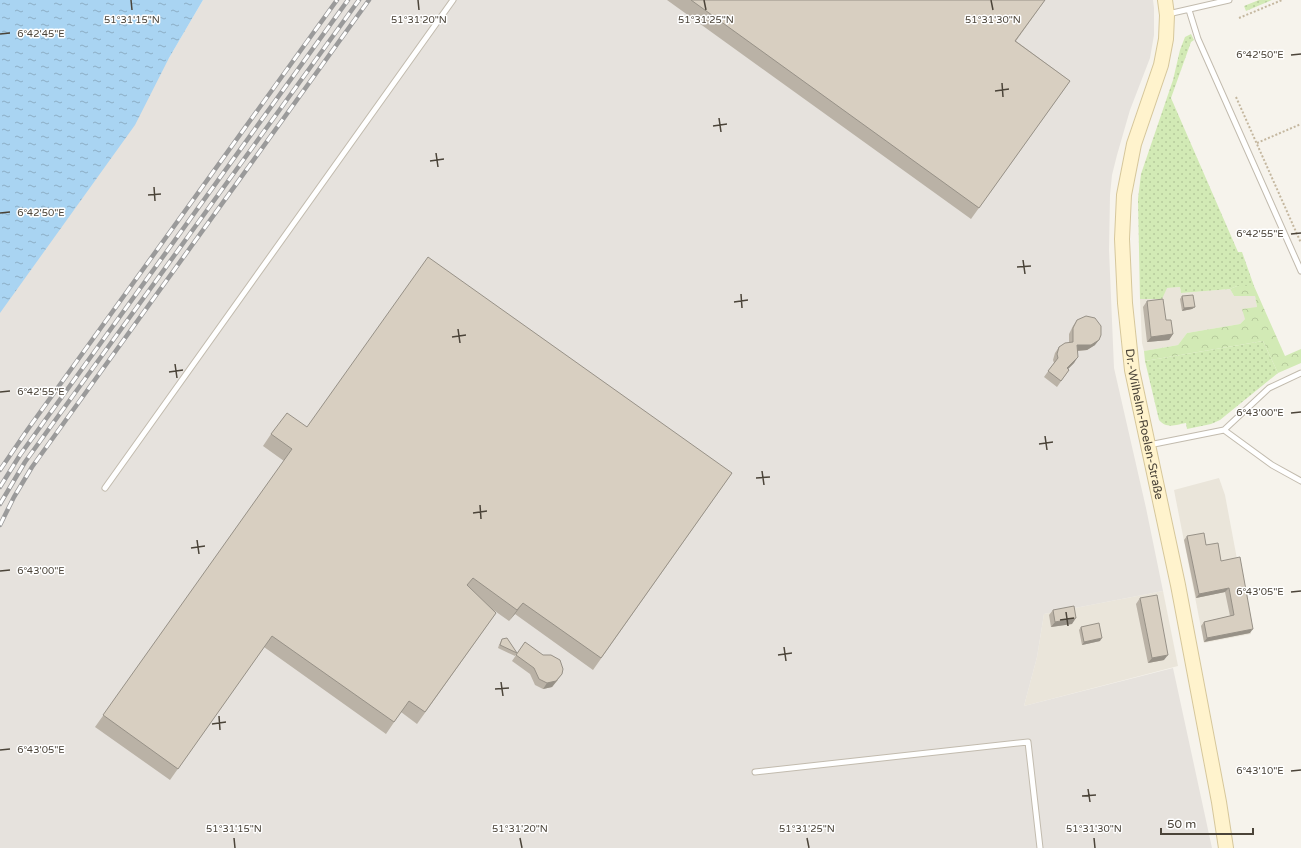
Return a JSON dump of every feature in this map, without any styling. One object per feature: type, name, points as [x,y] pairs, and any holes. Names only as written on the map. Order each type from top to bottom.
[{"type":"main road","name":"Dr.-Wilhelm-Roelen-Straße","points":[[1165,0],[1167,15],[1166,39],[1161,64],[1134,144],[1124,203],[1122,239],[1125,303],[1132,370],[1179,592],[1219,802],[1226,848]]},
{"type":"lane","points":[[104,488],[453,0]]},
{"type":"lane","points":[[1167,15],[1229,0]]},
{"type":"lane","points":[[1189,10],[1198,39],[1301,271]]},
{"type":"lane","points":[[1148,445],[1224,430],[1269,388],[1301,373]]},
{"type":"lane","points":[[1224,430],[1272,465],[1301,481]]},
{"type":"lane","points":[[755,772],[1028,742],[1040,848]]},
{"type":"path","points":[[1239,18],[1282,0]]},
{"type":"path","points":[[1236,97],[1301,243]]},
{"type":"path","points":[[1257,143],[1301,124]]},
{"type":"shaded area","points":[[203,0],[1153,0],[1154,35],[1150,58],[1130,110],[1112,175],[1109,250],[1114,368],[1146,508],[1163,591],[1044,614],[1037,657],[1024,706],[1173,668],[1212,848],[0,848],[0,311],[169,58]]},
{"type":"shaded area","points":[[1180,287],[1181,293],[1230,289],[1234,296],[1255,296],[1257,307],[1240,324],[1187,333],[1178,345],[1144,351],[1142,343],[1140,299],[1162,298],[1166,288]]},
{"type":"shaded area","points":[[1219,478],[1225,495],[1251,634],[1204,643],[1174,490]]},
{"type":"shaded area","points":[[1163,591],[1178,666],[1024,706],[1037,657],[1044,614]]},
{"type":"green space","points":[[1259,0],[1272,0],[1246,11],[1244,6]]},
{"type":"green space","points":[[1191,34],[1194,40],[1191,42],[1171,98],[1238,252],[1242,252],[1254,286],[1237,286],[1230,289],[1181,293],[1180,287],[1167,288],[1162,299],[1140,299],[1138,199],[1141,174],[1173,80],[1180,50],[1185,37]]},
{"type":"green space","points":[[1237,286],[1254,286],[1285,356],[1301,349],[1301,363],[1278,373],[1263,341],[1145,361],[1144,351],[1178,345],[1187,333],[1240,324],[1245,319],[1242,309],[1257,307],[1255,296],[1234,296],[1230,289]]},
{"type":"green space","points":[[1263,341],[1278,373],[1220,420],[1211,424],[1187,429],[1186,423],[1165,425],[1159,420],[1145,361]]},
{"type":"water","points":[[0,0],[203,0],[169,58],[135,125],[0,313]]},
{"type":"building","points":[[691,0],[1045,0],[1015,41],[1070,81],[979,208]]},
{"type":"building","points":[[428,257],[732,473],[601,658],[523,603],[517,610],[473,578],[467,585],[496,613],[425,712],[409,701],[394,722],[272,636],[178,769],[103,715],[292,449],[271,434],[287,413],[307,427]]},
{"type":"building","points":[[1193,295],[1195,307],[1184,308],[1182,296]]},
{"type":"building","points":[[1163,299],[1166,320],[1171,320],[1173,334],[1151,337],[1147,301]]},
{"type":"building","points":[[1086,316],[1095,318],[1101,326],[1101,335],[1099,340],[1091,345],[1077,345],[1078,357],[1067,368],[1069,370],[1061,381],[1048,371],[1058,358],[1057,354],[1059,347],[1065,343],[1073,342],[1073,328],[1077,320]]},
{"type":"building","points":[[1204,533],[1206,545],[1218,543],[1221,561],[1240,557],[1253,629],[1207,638],[1204,622],[1234,615],[1229,588],[1199,594],[1187,536]]},
{"type":"building","points":[[1157,595],[1168,655],[1152,658],[1140,598]]},
{"type":"building","points":[[1074,606],[1076,618],[1055,622],[1053,610]]},
{"type":"building","points":[[1099,623],[1102,638],[1084,642],[1081,627]]},
{"type":"building","points":[[507,638],[517,653],[500,645],[502,639]]},
{"type":"building","points":[[525,642],[543,655],[551,655],[560,660],[563,669],[562,674],[556,681],[547,683],[539,679],[534,668],[516,655]]},
{"type":"railway","points":[[0,470],[337,0]]},
{"type":"railway","points":[[0,487],[20,455],[348,0]]},
{"type":"railway","points":[[0,504],[25,462],[359,0]]},
{"type":"railway","points":[[0,525],[14,497],[32,467],[369,0]]}]
